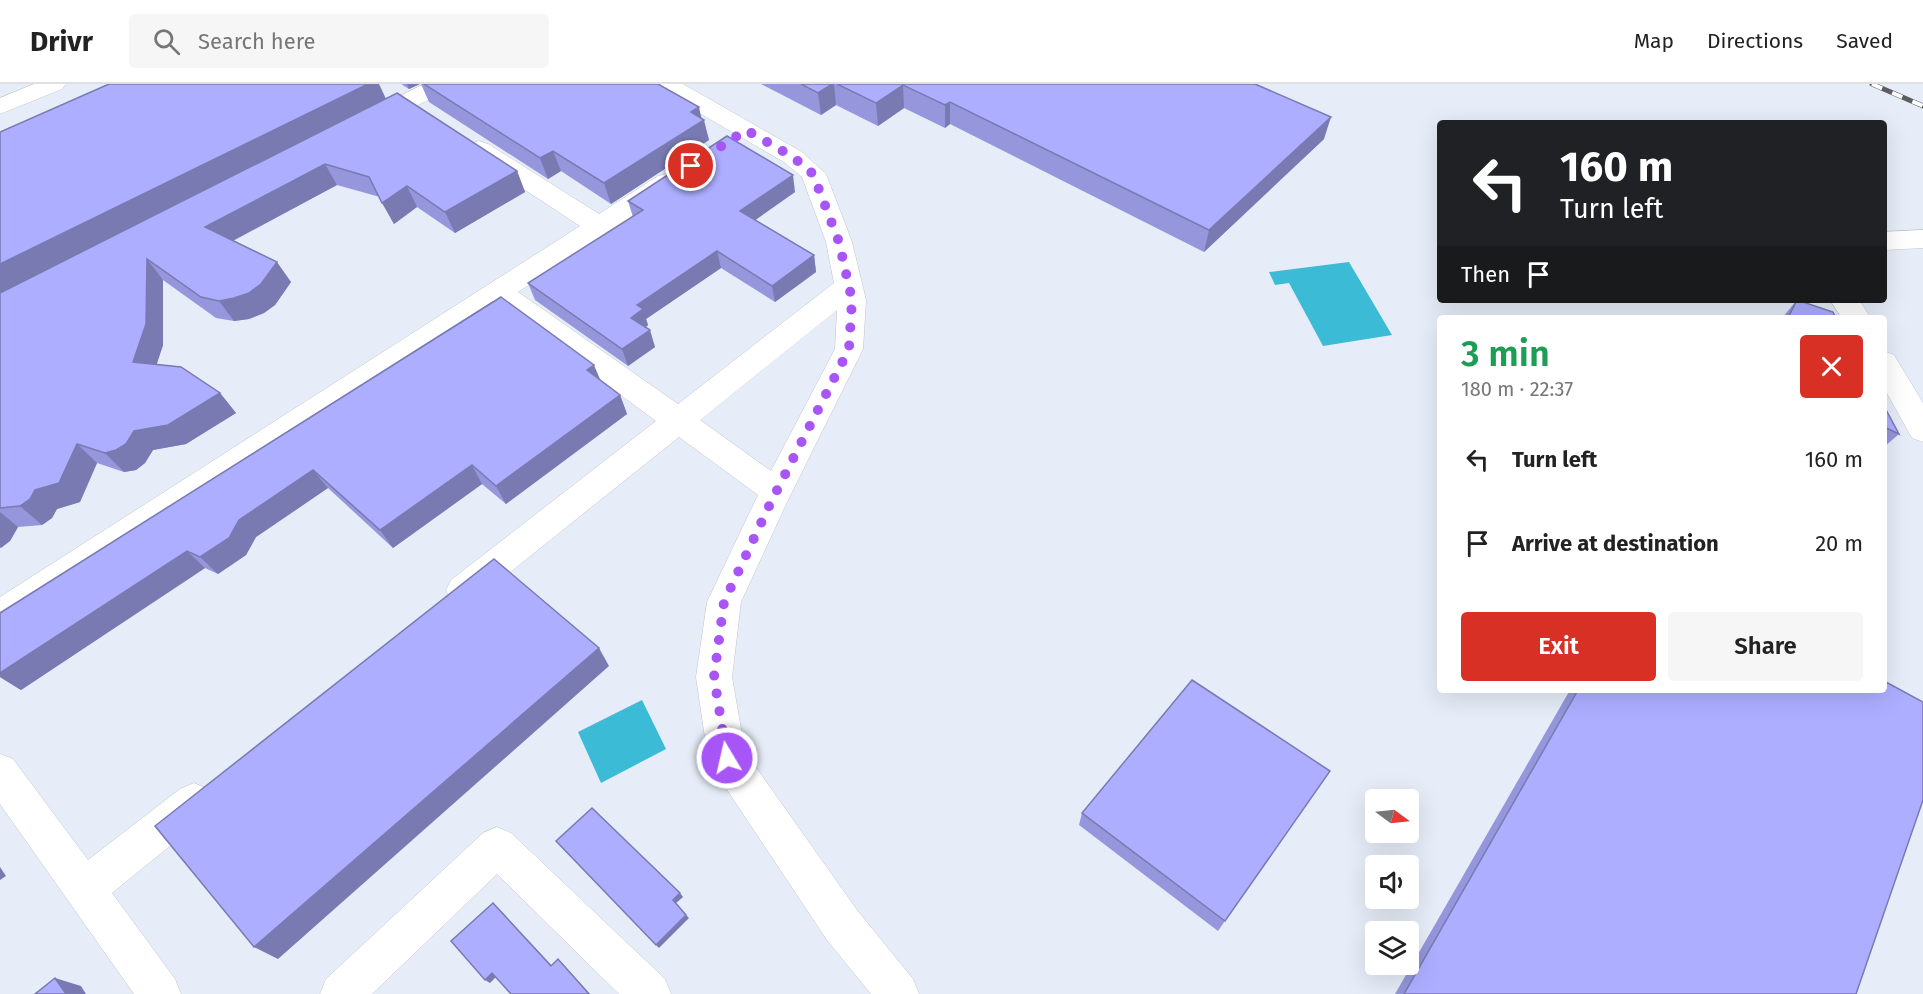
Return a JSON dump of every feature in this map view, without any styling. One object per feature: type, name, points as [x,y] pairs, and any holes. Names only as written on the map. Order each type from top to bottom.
[{"type":"lane","points":[[0,107],[54,84]]},
{"type":"lane","points":[[381,84],[416,109]]},
{"type":"lane","points":[[352,130],[416,109],[442,84]]},
{"type":"lane","points":[[666,84],[793,157],[813,174],[839,242],[852,300],[849,349],[776,491],[724,602],[714,677],[727,758],[842,925],[898,994]]},
{"type":"lane","points":[[717,149],[746,130]]},
{"type":"lane","points":[[464,139],[599,226]]},
{"type":"lane","points":[[0,615],[687,168]]},
{"type":"lane","points":[[1887,241],[1923,238]]},
{"type":"lane","points":[[442,606],[849,286]]},
{"type":"lane","points":[[498,291],[776,491]]},
{"type":"lane","points":[[1887,367],[1923,430]]},
{"type":"lane","points":[[0,772],[160,994]]},
{"type":"lane","points":[[84,889],[216,785]]},
{"type":"lane","points":[[341,994],[497,847],[650,994]]},
{"type":"shaded area","points":[[0,84],[1923,84],[1923,994],[0,994]]},
{"type":"water","points":[[1349,262],[1392,335],[1323,346],[1289,283],[1275,285],[1269,272]]},
{"type":"water","points":[[642,700],[666,749],[601,783],[578,732]]},
{"type":"building","points":[[109,84],[368,84],[0,264],[0,132]]},
{"type":"building","points":[[424,84],[658,84],[699,107],[691,112],[704,120],[604,183],[553,151],[540,158]]},
{"type":"building","points":[[801,84],[832,84],[818,93]]},
{"type":"building","points":[[837,84],[1255,84],[1331,117],[1209,230],[950,102],[945,105],[903,85],[876,103]]},
{"type":"building","points":[[397,93],[517,171],[445,212],[407,186],[382,203],[369,177],[325,164],[205,227],[277,262],[261,284],[249,293],[234,298],[219,301],[201,297],[147,259],[146,324],[133,362],[181,367],[220,393],[168,425],[134,431],[126,444],[116,450],[105,453],[77,444],[59,483],[35,490],[30,499],[20,506],[0,508],[0,293]]},
{"type":"building","points":[[727,136],[793,175],[740,211],[814,255],[772,286],[717,251],[637,305],[643,309],[631,318],[650,330],[622,349],[528,283],[643,210],[628,201]]},
{"type":"building","points":[[501,297],[594,365],[587,370],[620,395],[496,486],[472,465],[380,530],[313,470],[239,520],[229,538],[200,557],[187,551],[0,673],[0,613]]},
{"type":"building","points":[[1796,303],[1806,303],[1833,312],[1834,315],[1790,315]]},
{"type":"building","points":[[1887,412],[1899,434],[1887,428]]},
{"type":"building","points":[[494,559],[599,648],[254,947],[155,826]]},
{"type":"building","points":[[1192,680],[1330,771],[1225,921],[1082,813]]},
{"type":"building","points":[[1887,683],[1923,702],[1923,800],[1856,994],[1404,994],[1415,975],[1419,975],[1419,968],[1576,693],[1887,693]]},
{"type":"building","points":[[592,808],[680,893],[673,900],[686,915],[656,945],[556,841]]},
{"type":"building","points":[[493,903],[551,966],[558,959],[589,994],[511,994],[492,973],[485,980],[451,941]]},
{"type":"building","points":[[55,978],[66,994],[35,994]]},
{"type":"railway","points":[[1872,84],[1923,106]]},
{"type":"route","points":[[691,166],[746,130],[793,157],[813,174],[839,242],[852,300],[849,349],[771,502],[724,602],[714,677],[727,758]]}]
